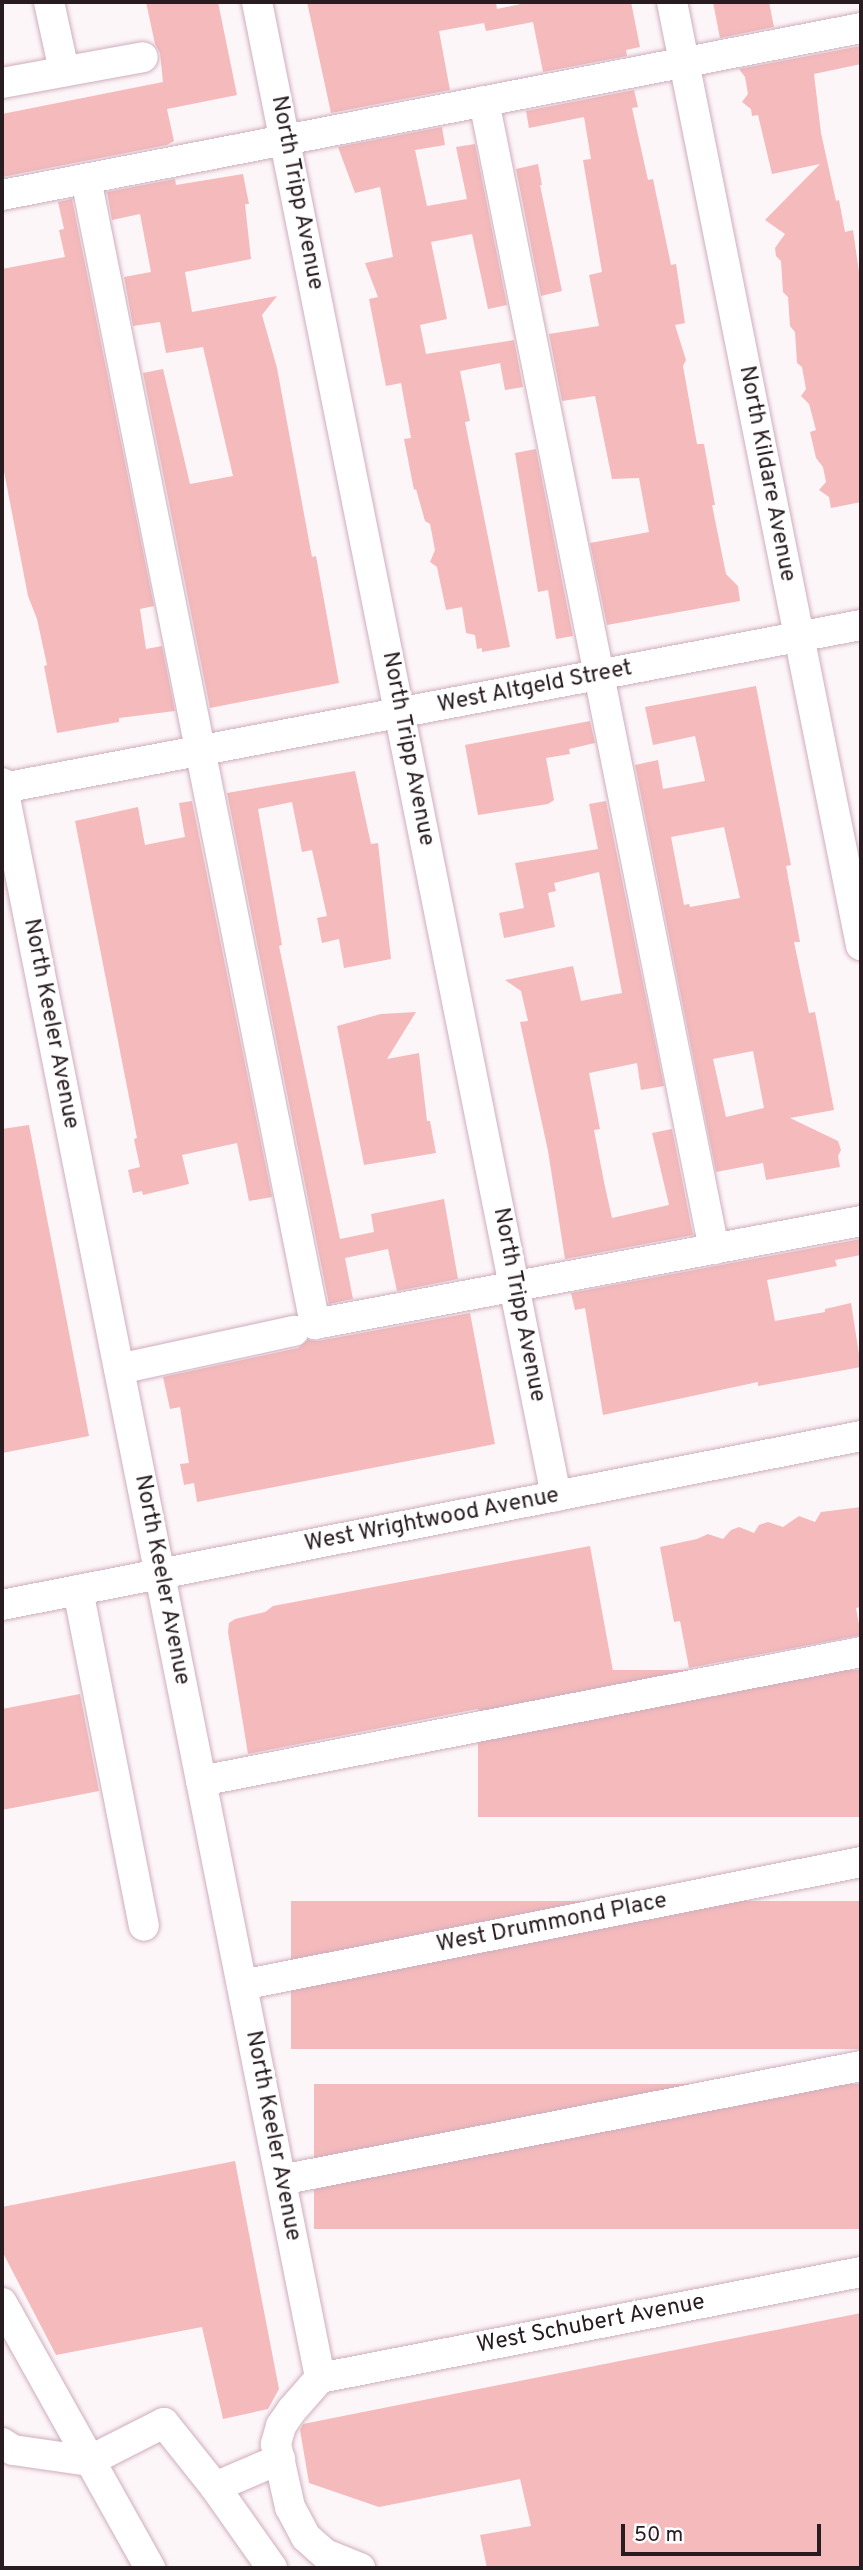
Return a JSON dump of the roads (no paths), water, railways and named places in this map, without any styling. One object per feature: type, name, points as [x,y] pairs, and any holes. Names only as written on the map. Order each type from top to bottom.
[{"type":"street","points":[[49,2],[64,71]]},
{"type":"street","name":"North Tripp Avenue","points":[[257,2],[556,1496]]},
{"type":"street","name":"North Kildare Avenue","points":[[672,2],[861,945]]},
{"type":"street","points":[[2,195],[861,28]]},
{"type":"street","points":[[2,83],[143,57]]},
{"type":"street","points":[[484,102],[714,1249]]},
{"type":"street","points":[[86,179],[315,1324],[861,1221]]},
{"type":"street","name":"West Altgeld Street","points":[[2,785],[400,714],[861,625]]},
{"type":"street","name":"North Keeler Avenue","points":[[2,785],[320,2378]]},
{"type":"street","points":[[119,1369],[294,1331]]},
{"type":"street","name":"West Wrightwood Avenue","points":[[2,1605],[861,1436]]},
{"type":"street","points":[[78,1590],[144,1926]]},
{"type":"street","points":[[201,1781],[861,1652]]},
{"type":"street","name":"West Drummond Place","points":[[242,1985],[861,1862]]},
{"type":"street","points":[[281,2180],[861,2066]]},
{"type":"street","name":"West Schubert Avenue","points":[[320,2378],[861,2272]]},
{"type":"street","points":[[2,2303],[150,2568]]},
{"type":"street","points":[[320,2378],[281,2426],[276,2444],[290,2507],[306,2538],[325,2554],[360,2568]]},
{"type":"street","points":[[2,2443],[13,2450],[89,2461],[164,2423],[215,2487],[272,2568]]},
{"type":"street","points":[[215,2487],[280,2459]]}]
